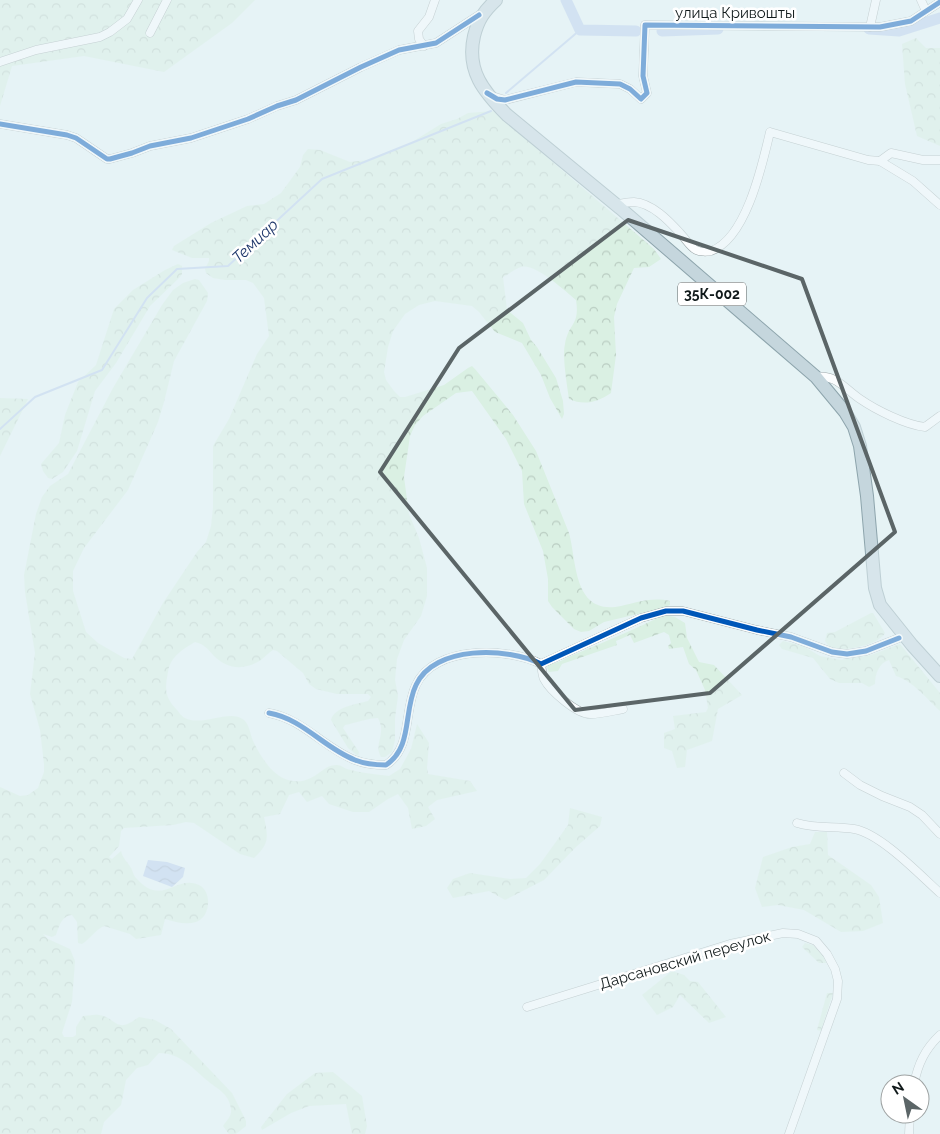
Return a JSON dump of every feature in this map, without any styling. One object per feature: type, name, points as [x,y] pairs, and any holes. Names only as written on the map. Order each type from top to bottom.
[{"type":"highway","points":[[494,0],[479,16],[470,40],[470,66],[476,83],[507,115],[613,206]]},
{"type":"highway","points":[[487,95],[473,65],[472,46],[478,20],[494,0]]},
{"type":"highway","name":"35К-002","points":[[613,206],[814,379],[845,412],[854,427],[860,446],[867,496],[874,588],[880,604],[887,614],[912,646],[940,676]]},
{"type":"highway","points":[[814,379],[843,415],[857,443],[863,520],[871,589],[876,607],[901,640],[940,684]]},
{"type":"street","points":[[0,62],[36,50],[100,37],[127,19],[138,0]]},
{"type":"street","points":[[150,33],[167,0]]},
{"type":"street","points":[[424,46],[419,39],[418,31],[429,17],[435,0]]},
{"type":"street","points":[[870,26],[876,0]]},
{"type":"street","points":[[921,0],[926,11]]},
{"type":"street","name":"улица Кривошты","points":[[487,95],[505,100],[576,82],[610,82],[630,89],[642,99],[647,93],[643,76],[645,25],[880,27],[911,21],[940,2]]},
{"type":"street","points":[[0,124],[67,135],[76,138],[107,159],[113,158],[150,146],[191,138],[248,119],[296,100],[399,50],[436,43],[479,16]]},
{"type":"street","points":[[613,206],[635,202],[648,206],[672,223],[696,250],[707,252],[717,249],[726,242],[737,228],[746,211],[770,132],[868,160],[880,161],[913,181],[940,205]]},
{"type":"street","points":[[880,161],[890,153],[923,160],[940,160]]},
{"type":"street","points":[[814,379],[823,376],[832,378],[872,406],[917,426],[925,427],[940,416]]},
{"type":"street","points":[[541,664],[641,618],[666,612],[683,611],[791,637],[832,652],[846,654],[866,651],[901,640]]},
{"type":"street","points":[[269,714],[282,716],[298,724],[355,761],[386,766],[394,760],[401,750],[406,731],[410,698],[417,683],[430,669],[446,660],[467,654],[490,651],[532,659],[541,664]]},
{"type":"street","points":[[541,664],[543,678],[549,687],[572,707],[581,712],[589,715],[623,709]]},
{"type":"street","points":[[844,773],[860,785],[910,807],[922,815],[940,834]]},
{"type":"street","points":[[796,823],[827,828],[854,829],[868,833],[887,846],[940,893]]},
{"type":"street","name":"Дарсановский переулок","points":[[527,1007],[730,944],[783,933],[798,934],[816,941],[828,954],[835,969],[838,981],[837,999],[789,1134]]},
{"type":"street","points":[[917,1074],[922,1057],[930,1044],[940,1035]]},
{"type":"highlighted area","points":[[628,220],[802,279],[895,532],[710,693],[575,710],[380,472],[459,348]]},
{"type":"green space","points":[[0,0],[255,0],[232,23],[164,72],[84,56],[12,66],[0,106]]},
{"type":"green space","points":[[916,38],[926,48],[940,48],[940,146],[917,136],[905,84],[902,44]]},
{"type":"green space","points":[[493,111],[654,249],[661,259],[649,267],[634,268],[617,304],[614,317],[616,355],[611,393],[601,399],[585,403],[569,399],[564,349],[577,315],[576,300],[542,273],[527,267],[521,267],[503,277],[507,310],[523,323],[531,340],[556,378],[563,401],[564,414],[562,419],[550,398],[541,375],[522,343],[495,332],[472,306],[435,301],[419,305],[405,314],[393,331],[388,347],[384,372],[386,380],[400,397],[405,397],[444,385],[472,366],[513,415],[536,451],[569,533],[576,571],[586,595],[594,603],[605,607],[657,600],[670,601],[670,605],[604,622],[589,631],[581,632],[574,629],[548,601],[548,579],[543,551],[524,504],[522,471],[506,439],[472,391],[456,393],[423,416],[415,425],[410,436],[404,477],[409,514],[419,538],[427,568],[427,596],[421,616],[404,640],[397,659],[395,680],[398,696],[395,740],[392,752],[385,757],[381,757],[378,747],[381,729],[378,718],[345,725],[343,728],[359,752],[358,756],[348,748],[331,720],[341,709],[368,701],[371,697],[368,694],[337,694],[316,689],[309,684],[303,673],[277,651],[273,650],[255,664],[236,667],[224,664],[203,645],[195,642],[171,662],[166,692],[170,701],[185,718],[200,720],[232,716],[244,720],[267,764],[276,774],[288,780],[297,781],[311,778],[326,768],[337,765],[357,772],[389,776],[400,769],[411,749],[417,724],[429,743],[428,774],[470,781],[477,791],[437,800],[428,807],[435,819],[426,826],[412,829],[408,808],[398,794],[369,812],[353,812],[329,804],[322,796],[307,802],[299,792],[289,795],[280,814],[264,817],[266,830],[265,844],[254,858],[240,854],[194,823],[186,822],[173,825],[124,828],[121,831],[119,846],[109,857],[112,859],[121,851],[135,877],[145,886],[154,890],[169,889],[183,883],[199,885],[203,888],[208,899],[207,910],[201,920],[192,923],[180,923],[165,919],[161,935],[136,939],[130,934],[104,926],[82,944],[78,943],[77,922],[72,915],[65,917],[59,925],[56,935],[52,937],[43,934],[48,939],[70,949],[75,961],[72,1002],[62,1033],[64,1037],[76,1035],[76,1027],[83,1016],[99,1015],[121,1025],[125,1025],[139,1017],[155,1020],[171,1029],[232,1093],[246,1121],[246,1126],[236,1134],[229,1134],[223,1126],[231,1114],[230,1104],[226,1096],[180,1059],[159,1053],[148,1065],[137,1068],[126,1080],[121,1105],[104,1122],[101,1134],[0,1134],[0,787],[20,796],[28,795],[38,788],[44,772],[40,730],[30,694],[35,653],[24,575],[36,514],[42,497],[50,486],[68,474],[113,388],[162,305],[173,290],[183,283],[195,279],[199,280],[208,293],[207,301],[174,361],[158,422],[128,490],[84,548],[73,571],[73,591],[86,632],[98,643],[124,658],[132,659],[163,603],[197,552],[206,542],[211,526],[213,508],[213,446],[229,419],[257,354],[269,336],[264,298],[253,283],[246,280],[213,278],[206,273],[205,269],[209,258],[192,258],[172,250],[174,246],[211,223],[247,206],[264,204],[281,193],[300,167],[303,155],[308,149],[320,150],[350,162],[367,160],[404,147],[441,124],[468,113]]},
{"type":"green space","points":[[178,264],[182,266],[182,274],[150,306],[116,363],[95,391],[77,451],[63,472],[52,479],[48,478],[41,464],[59,443],[65,415],[78,382],[96,365],[114,309],[133,290]]},
{"type":"green space","points":[[0,398],[28,399],[0,456]]},
{"type":"green space","points":[[873,613],[885,633],[876,641],[862,646],[839,649],[831,647],[825,641],[827,633],[835,632]]},
{"type":"green space","points":[[664,615],[675,617],[685,623],[687,638],[699,662],[714,665],[742,695],[718,709],[712,741],[687,750],[685,767],[677,768],[672,751],[664,748],[664,733],[675,729],[673,716],[706,712],[708,708],[705,690],[696,670],[689,664],[683,647],[669,649],[668,646],[671,643],[669,635],[664,632],[634,643],[630,635],[616,641],[617,645],[562,664],[558,671],[549,672],[547,667],[549,664],[560,661]]},
{"type":"green space","points":[[783,641],[803,646],[820,656],[841,660],[871,655],[900,644],[940,693],[940,711],[914,686],[896,676],[889,660],[880,666],[875,684],[869,687],[862,683],[839,683],[830,679],[813,658],[782,649],[779,645]]},
{"type":"green space","points":[[570,808],[602,817],[600,826],[576,847],[544,880],[505,900],[489,891],[453,898],[447,888],[453,879],[470,873],[510,879],[526,878],[540,864],[568,825]]},
{"type":"green space","points":[[815,832],[827,832],[828,855],[871,885],[879,897],[883,923],[863,931],[841,932],[804,910],[778,905],[762,907],[755,888],[763,857],[792,847],[810,844]]},
{"type":"green space","points":[[805,943],[813,945],[825,957],[826,963],[819,963],[802,947]]},
{"type":"green space","points":[[672,971],[684,975],[690,981],[698,982],[726,1017],[709,1023],[680,995],[673,1007],[657,1015],[642,995]]},
{"type":"green space","points":[[827,993],[833,993],[821,1031],[817,1030]]},
{"type":"green space","points":[[333,1072],[362,1096],[367,1126],[365,1134],[352,1134],[346,1104],[309,1106],[291,1113],[262,1130],[261,1127],[287,1094],[315,1073]]},
{"type":"water","points":[[148,860],[167,862],[185,868],[183,877],[172,887],[143,876]]},
{"type":"waterway","points":[[566,0],[580,30],[636,31]]},
{"type":"waterway","points":[[869,29],[899,31],[940,18]]},
{"type":"waterway","points":[[662,31],[718,29]]},
{"type":"waterway","name":"Темиар","points":[[506,93],[580,30]]},
{"type":"waterway","name":"Темиар","points":[[0,429],[35,397],[102,370],[147,298],[177,269],[228,266],[322,179],[491,111]]},
{"type":"cycle path","points":[[487,93],[497,99],[505,100],[576,82],[620,84],[630,89],[641,99],[647,93],[643,76],[645,25],[880,27],[911,21],[940,2]]},
{"type":"cycle path","points":[[0,124],[67,135],[76,138],[107,159],[110,159],[150,146],[191,138],[248,119],[296,100],[399,50],[436,43],[479,15]]},
{"type":"cycle path","points":[[269,713],[281,716],[303,727],[344,755],[355,760],[386,765],[395,758],[404,739],[412,695],[416,685],[425,672],[438,662],[455,656],[473,653],[510,654],[541,664],[641,618],[666,611],[683,611],[791,637],[832,652],[847,654],[866,651],[899,638]]}]
